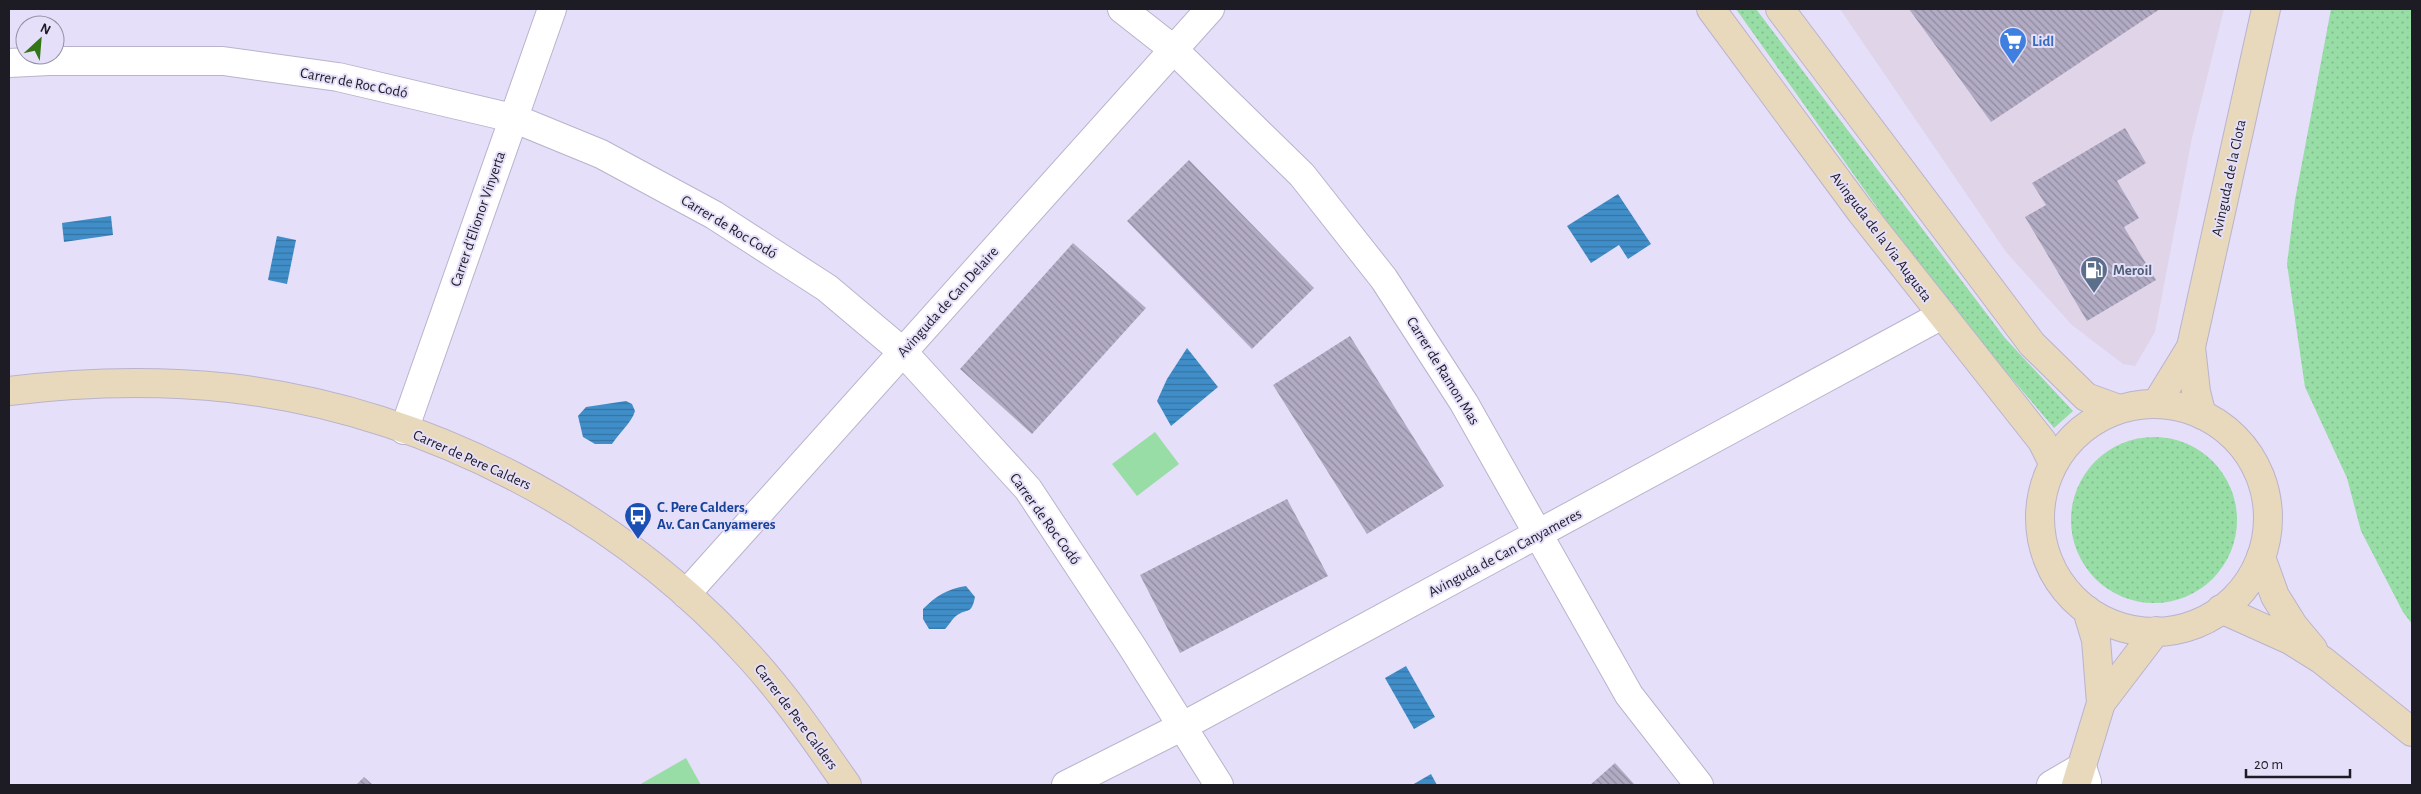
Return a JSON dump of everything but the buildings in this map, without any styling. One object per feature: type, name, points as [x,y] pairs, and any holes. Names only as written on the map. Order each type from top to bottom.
[{"type":"street","name":"Carrer d'Elionor Vinyerta","points":[[404,430],[552,9]]},
{"type":"street","name":"Carrer de Ramon Mas","points":[[1122,9],[1173,49],[1302,175],[1384,279],[1464,403],[1540,534],[1629,695],[1699,785]]},
{"type":"street","name":"Avinguda de Can Delaire","points":[[686,594],[1210,9]]},
{"type":"street","name":"Avinguda de la Via Augusta","points":[[1711,9],[1861,212],[2042,441],[2053,463]]},
{"type":"street","points":[[1780,9],[2032,344],[2086,397],[2119,409]]},
{"type":"street","name":"Avinguda de la Clota","points":[[2202,415],[2196,392],[2191,347],[2266,9]]},
{"type":"street","name":"Carrer de Roc Codó","points":[[9,63],[50,61],[223,61],[338,77],[513,118],[601,154],[714,215],[827,288],[903,352],[1028,489],[1183,726],[1219,785]]},
{"type":"street","name":"Avinguda de Can Canyameres","points":[[1066,785],[1183,726],[1942,316]]},
{"type":"street","name":"Avinguda de la Clota","points":[[2156,404],[2191,347]]},
{"type":"street","name":"Carrer de Pere Calders","points":[[9,391],[68,385],[131,383],[230,388],[288,397],[348,412],[404,430],[506,472],[564,504],[610,534],[686,594],[748,655],[784,696],[847,785]]},
{"type":"street","points":[[2156,404],[2180,407],[2202,415],[2222,426],[2238,441],[2257,469],[2265,491],[2268,513],[2266,536],[2261,557],[2249,581],[2222,609],[2186,627],[2156,631],[2125,628],[2087,610],[2061,583],[2044,549],[2040,524],[2044,486],[2053,463],[2080,430],[2099,418],[2119,409],[2156,404]]},
{"type":"street","points":[[2261,557],[2274,596],[2293,625],[2322,660]]},
{"type":"street","points":[[2222,609],[2290,640],[2322,660],[2412,732]]},
{"type":"street","points":[[2051,785],[2082,779],[2102,703],[2096,640],[2087,610]]},
{"type":"street","points":[[2102,703],[2156,631]]},
{"type":"shaded area","points":[[1840,9],[2224,9],[2192,138],[2155,332],[2135,366],[2123,364],[2072,325],[2006,252]]},
{"type":"green space","points":[[1736,9],[1756,9],[2005,338],[2073,411],[2054,428],[1977,338],[1913,258]]},
{"type":"green space","points":[[2331,9],[2412,9],[2412,624],[2403,612],[2361,531],[2347,478],[2305,387],[2287,264],[2295,200]]},
{"type":"green space","points":[[1155,432],[1179,464],[1137,496],[1112,464]]},
{"type":"green space","points":[[2162,437],[2178,440],[2193,446],[2207,455],[2219,467],[2228,481],[2234,496],[2237,520],[2236,536],[2228,559],[2219,573],[2207,585],[2193,594],[2178,600],[2146,603],[2130,600],[2115,594],[2101,585],[2089,573],[2080,559],[2074,544],[2071,512],[2074,496],[2080,481],[2089,467],[2101,455],[2115,446],[2130,440]]},
{"type":"green space","points":[[686,758],[701,785],[639,785]]},
{"type":"water","points":[[1618,194],[1651,244],[1628,259],[1619,245],[1591,263],[1567,226]]},
{"type":"water","points":[[111,216],[113,235],[64,242],[62,223]]},
{"type":"water","points":[[277,236],[296,240],[287,284],[268,280]]},
{"type":"water","points":[[1187,348],[1218,387],[1171,426],[1157,401],[1167,379]]},
{"type":"water","points":[[626,401],[632,404],[635,411],[612,444],[595,444],[583,437],[578,416],[586,407]]},
{"type":"water","points":[[966,586],[975,597],[972,607],[956,616],[945,629],[929,629],[923,619],[923,609],[942,594]]},
{"type":"water","points":[[1406,666],[1435,717],[1414,729],[1385,678]]},
{"type":"water","points":[[1431,774],[1437,785],[1412,785]]},
{"type":"place","name":"Lidl","points":[[2013,65]]},
{"type":"place","name":"Meroil","points":[[2094,294]]},
{"type":"place","name":"C. Pere Calders, Av. Can Canyameres","points":[[638,540]]}]
